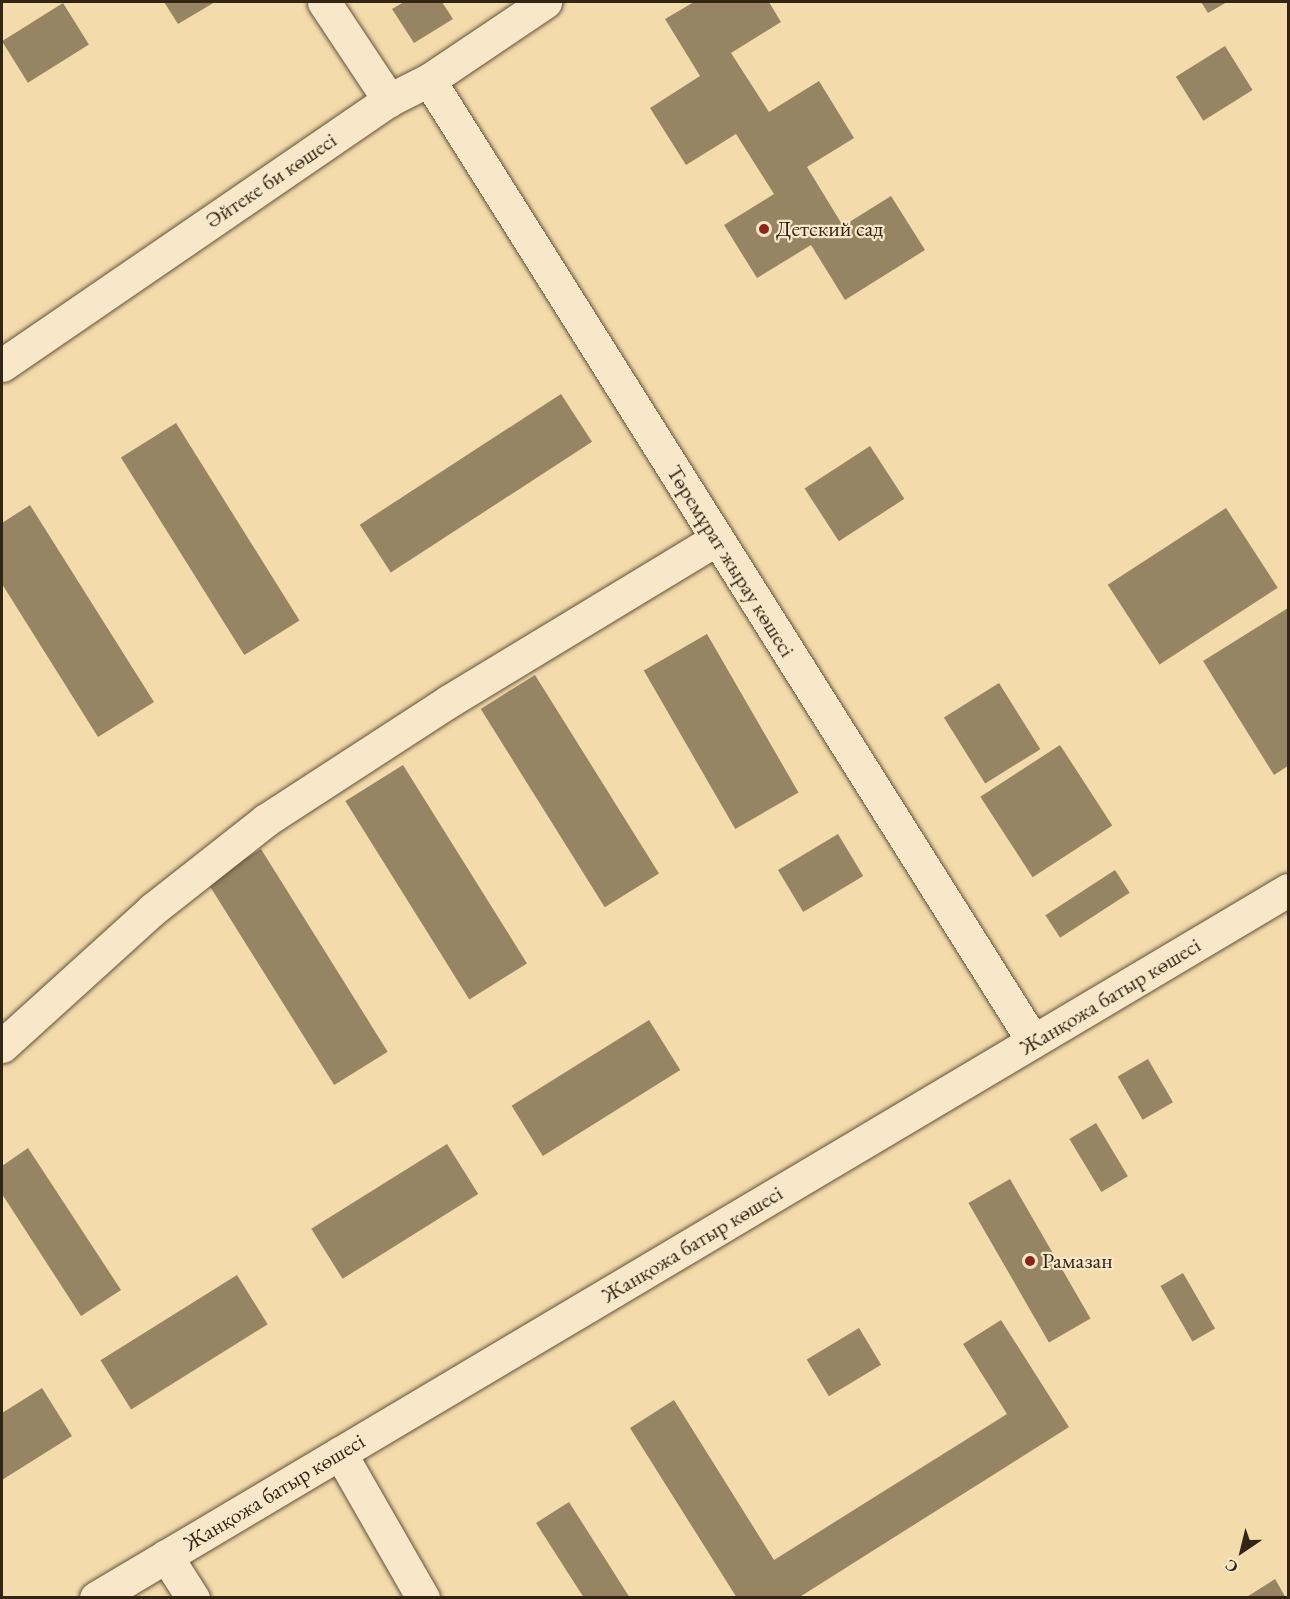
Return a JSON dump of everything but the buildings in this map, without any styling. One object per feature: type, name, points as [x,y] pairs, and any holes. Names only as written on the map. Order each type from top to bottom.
[{"type":"street","points":[[324,2],[389,100]]},
{"type":"street","name":"Әйтеке би көшесі","points":[[2,365],[389,100],[429,80],[545,2]]},
{"type":"street","name":"Төремұрат жырау көшесі","points":[[429,80],[1033,1041]]},
{"type":"street","points":[[2,1046],[153,909],[266,820],[449,700],[717,539]]},
{"type":"street","name":"Жанқожа батыр көшесі","points":[[96,1598],[1288,890]]},
{"type":"street","points":[[340,1453],[423,1598]]},
{"type":"street","points":[[166,1556],[193,1598]]},
{"type":"place","name":"Детский сад","points":[[764,229]]},
{"type":"place","name":"Рамазан","points":[[1030,1261]]}]
